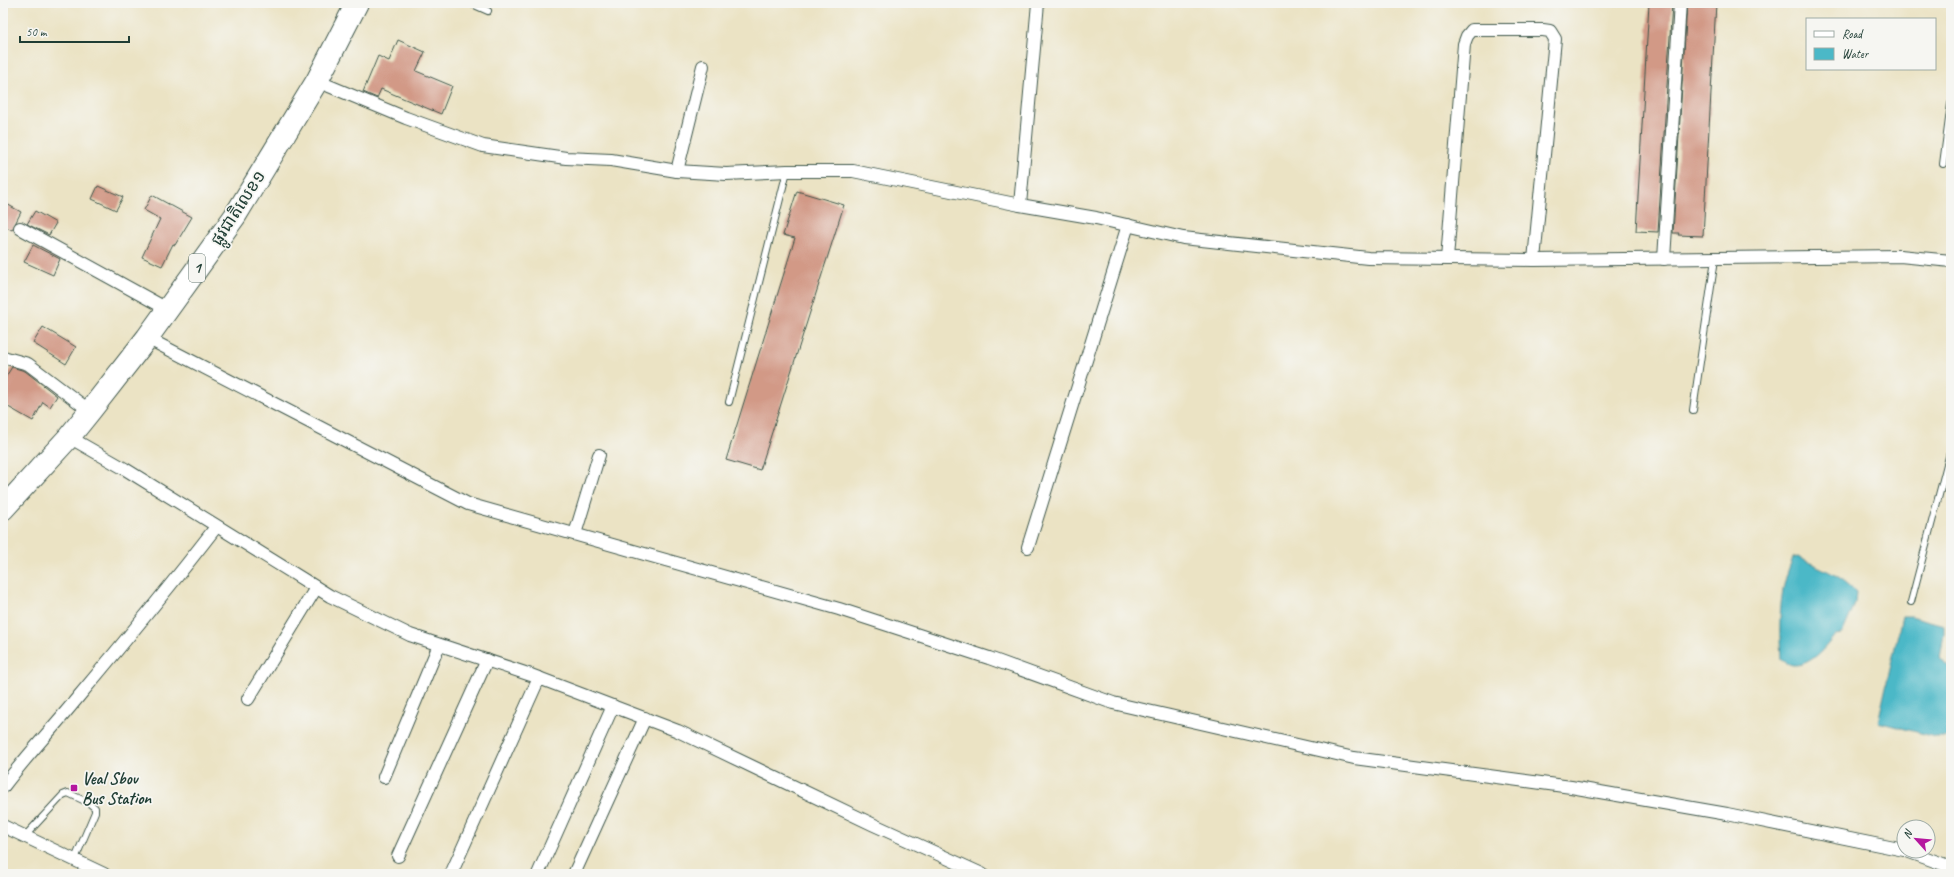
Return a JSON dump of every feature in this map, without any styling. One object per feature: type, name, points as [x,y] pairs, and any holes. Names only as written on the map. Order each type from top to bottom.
[{"type":"highway","name":"ផ្លូវជាតិលេខ១","points":[[3,509],[69,437],[90,411],[147,338],[235,216],[317,81],[358,3]]},
{"type":"street","points":[[1020,205],[1038,3]]},
{"type":"street","points":[[1664,259],[1680,3]]},
{"type":"street","points":[[1447,259],[1464,44],[1467,36],[1472,30],[1543,30],[1550,31],[1555,39],[1534,260]]},
{"type":"street","points":[[677,171],[703,66]]},
{"type":"street","points":[[317,81],[406,118],[483,146],[566,158],[612,160],[677,171],[726,174],[787,170],[853,171],[1020,205],[1096,218],[1183,238],[1368,258],[1534,260],[1900,256],[1951,261]]},
{"type":"street","points":[[1028,547],[1128,225]]},
{"type":"street","points":[[20,228],[167,309]]},
{"type":"street","points":[[147,338],[468,504],[839,608],[989,658],[1113,703],[1354,758],[1571,787],[1727,814],[1896,848]]},
{"type":"street","points":[[3,357],[28,364],[90,411]]},
{"type":"street","points":[[69,437],[124,469],[316,588],[410,635],[539,678],[678,731],[978,873]]},
{"type":"street","points":[[575,534],[599,455]]},
{"type":"street","points":[[3,787],[25,757],[78,698],[170,587],[216,526]]},
{"type":"street","points":[[248,699],[316,588]]},
{"type":"street","points":[[384,777],[439,645]]},
{"type":"street","points":[[398,856],[487,660]]},
{"type":"street","points":[[451,874],[539,678]]},
{"type":"street","points":[[538,874],[613,706]]},
{"type":"street","points":[[574,874],[645,718]]},
{"type":"street","points":[[3,826],[104,874]]},
{"type":"street","points":[[1929,859],[1951,867]]},
{"type":"lane","points":[[470,3],[488,11]]},
{"type":"lane","points":[[1943,164],[1951,104]]},
{"type":"lane","points":[[729,402],[787,170]]},
{"type":"lane","points":[[1692,410],[1715,259]]},
{"type":"lane","points":[[1911,602],[1951,449]]},
{"type":"lane","points":[[25,836],[63,795],[68,793],[89,803],[94,808],[95,812],[75,859]]},
{"type":"water","points":[[1798,557],[1844,580],[1856,592],[1855,604],[1842,634],[1835,635],[1817,655],[1806,663],[1793,665],[1781,660],[1780,621],[1782,596],[1788,570],[1793,558]]},
{"type":"water","points":[[1902,616],[1911,616],[1944,625],[1940,658],[1946,665],[1951,667],[1951,737],[1936,737],[1878,722]]},
{"type":"building","points":[[1649,3],[1672,3],[1658,232],[1636,231]]},
{"type":"building","points":[[1687,3],[1716,3],[1703,236],[1678,235],[1679,233],[1673,233]]},
{"type":"building","points":[[398,40],[425,52],[416,71],[452,86],[441,114],[381,89],[377,98],[363,92],[378,56],[389,61]]},
{"type":"building","points":[[98,186],[123,197],[116,210],[92,199]]},
{"type":"building","points":[[797,191],[844,205],[760,470],[726,460],[795,238],[783,235]]},
{"type":"building","points":[[152,195],[192,217],[175,245],[173,244],[162,266],[142,257],[160,219],[144,210]]},
{"type":"building","points":[[3,202],[21,212],[12,230],[3,225]]},
{"type":"building","points":[[35,211],[56,223],[49,235],[27,224]]},
{"type":"building","points":[[33,245],[60,259],[53,275],[24,262]]},
{"type":"building","points":[[43,327],[76,347],[66,364],[33,343]]},
{"type":"building","points":[[12,367],[25,371],[57,396],[50,407],[43,402],[33,421],[3,404],[3,381]]},
{"type":"place","name":"Veal Sbov Bus Station","points":[[74,788]]}]
